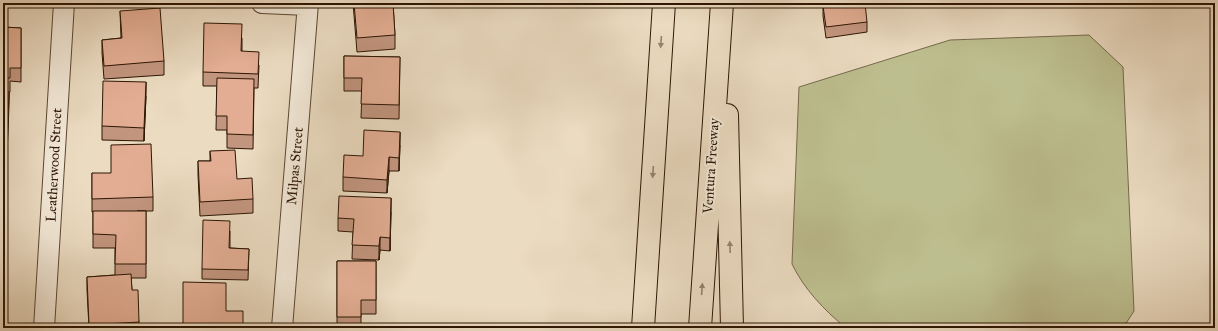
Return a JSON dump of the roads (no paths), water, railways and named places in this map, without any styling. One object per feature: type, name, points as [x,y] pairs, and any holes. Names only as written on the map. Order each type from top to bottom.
[{"type":"highway","points":[[643,328],[664,3]]},
{"type":"highway","points":[[723,3],[732,328]]},
{"type":"highway","name":"Ventura Freeway","points":[[700,328],[723,3]]},
{"type":"highway","points":[[633,328],[644,298]]},
{"type":"street","name":"Leatherwood Street","points":[[44,328],[64,3]]},
{"type":"street","points":[[262,3],[308,4]]},
{"type":"street","name":"Milpas Street","points":[[282,328],[308,4]]}]
